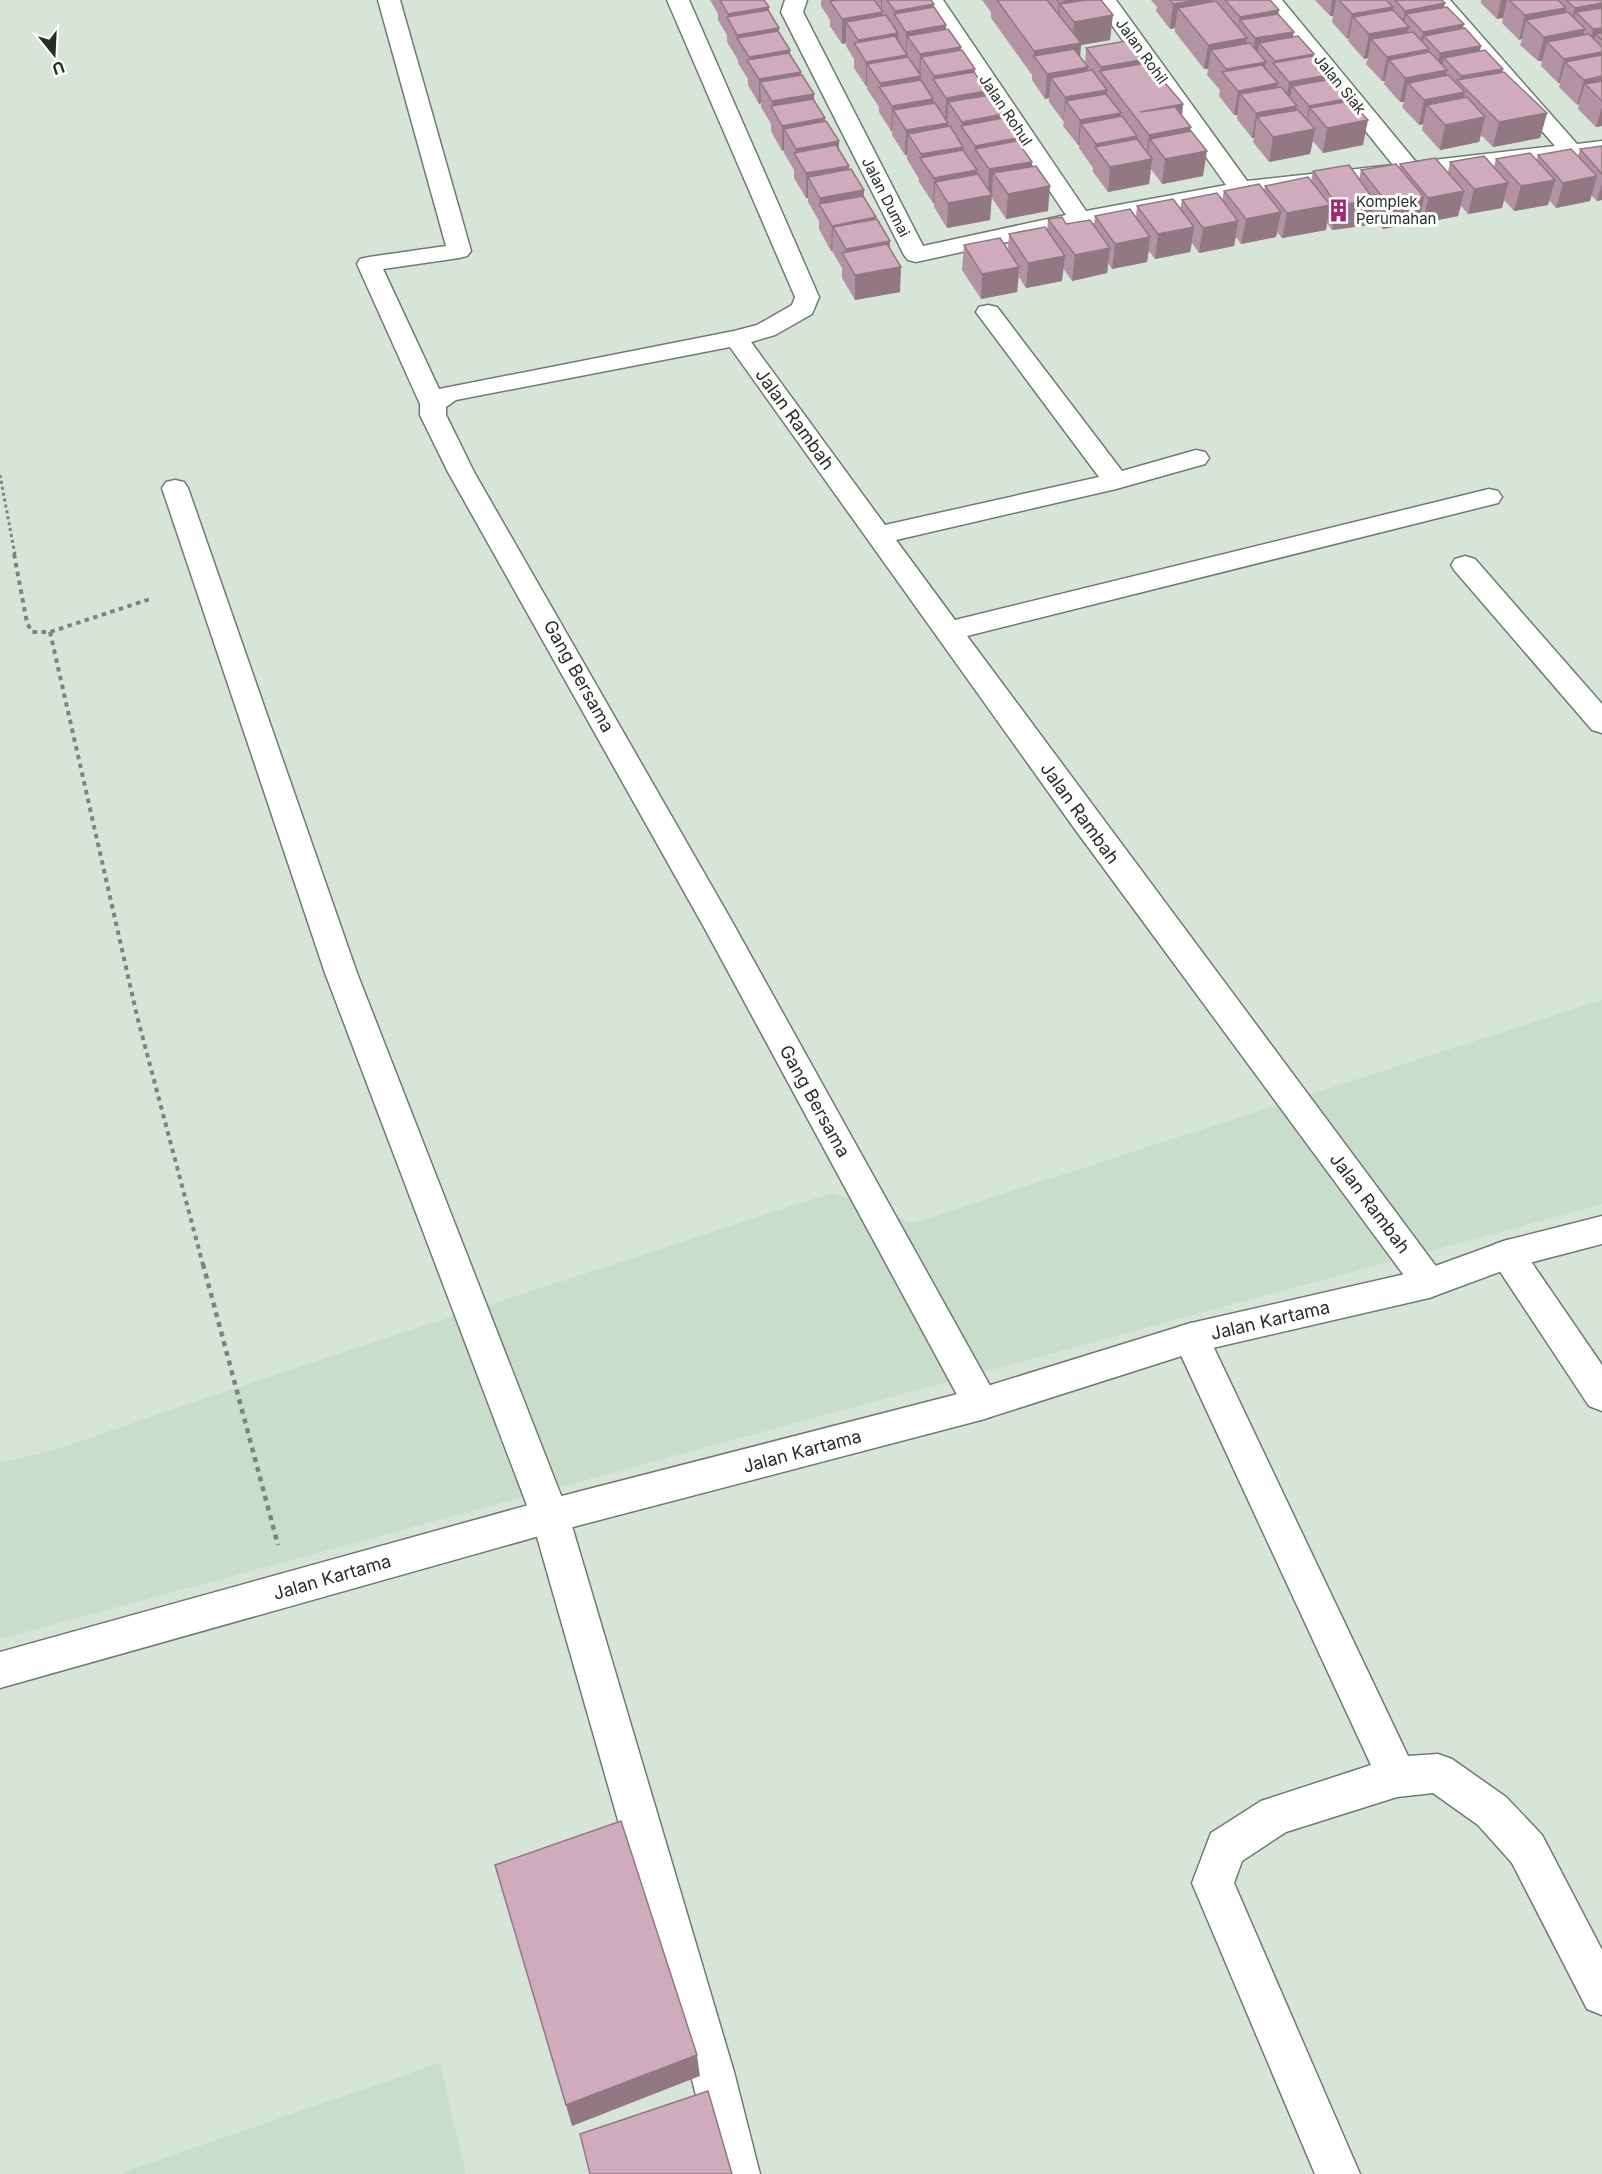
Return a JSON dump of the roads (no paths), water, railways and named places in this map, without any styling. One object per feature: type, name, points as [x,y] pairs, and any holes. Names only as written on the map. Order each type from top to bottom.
[{"type":"street","name":"Gang Bersama","points":[[389,0],[459,251],[369,264],[433,404],[433,415],[461,472],[719,926],[981,1404]]},
{"type":"street","points":[[433,404],[448,394],[736,338],[766,330],[803,309],[807,297],[678,0]]},
{"type":"street","name":"Jalan Dumai","points":[[795,0],[792,12],[916,255],[1080,219],[1241,189],[1602,148]]},
{"type":"street","name":"Jalan Rohul","points":[[932,0],[1080,219]]},
{"type":"street","name":"Jalan Rohil","points":[[1105,0],[1241,189]]},
{"type":"street","name":"Jalan Siak","points":[[1271,0],[1409,169]]},
{"type":"street","points":[[1439,0],[1571,151]]},
{"type":"street","points":[[988,312],[1116,481]]},
{"type":"street","name":"Jalan Rambah","points":[[736,338],[1085,820],[1430,1283]]},
{"type":"street","points":[[879,535],[1116,481],[1196,458]]},
{"type":"street","points":[[175,488],[341,973],[550,1516],[712,2072],[738,2174]]},
{"type":"street","points":[[948,631],[1489,496]]},
{"type":"street","points":[[1465,565],[1602,723]]},
{"type":"street","name":"Jalan Kartama","points":[[0,1670],[550,1516],[981,1404],[1191,1338],[1430,1283],[1507,1254],[1602,1230]]},
{"type":"street","points":[[1507,1254],[1602,1395]]},
{"type":"street","points":[[1191,1338],[1397,1777]]},
{"type":"street","points":[[1338,2174],[1214,1883],[1226,1847],[1275,1815],[1397,1777],[1438,1773],[1492,1811],[1527,1849],[1602,1994]]},
{"type":"place","name":"Komplek Perumahan","points":[[1338,210]]}]
